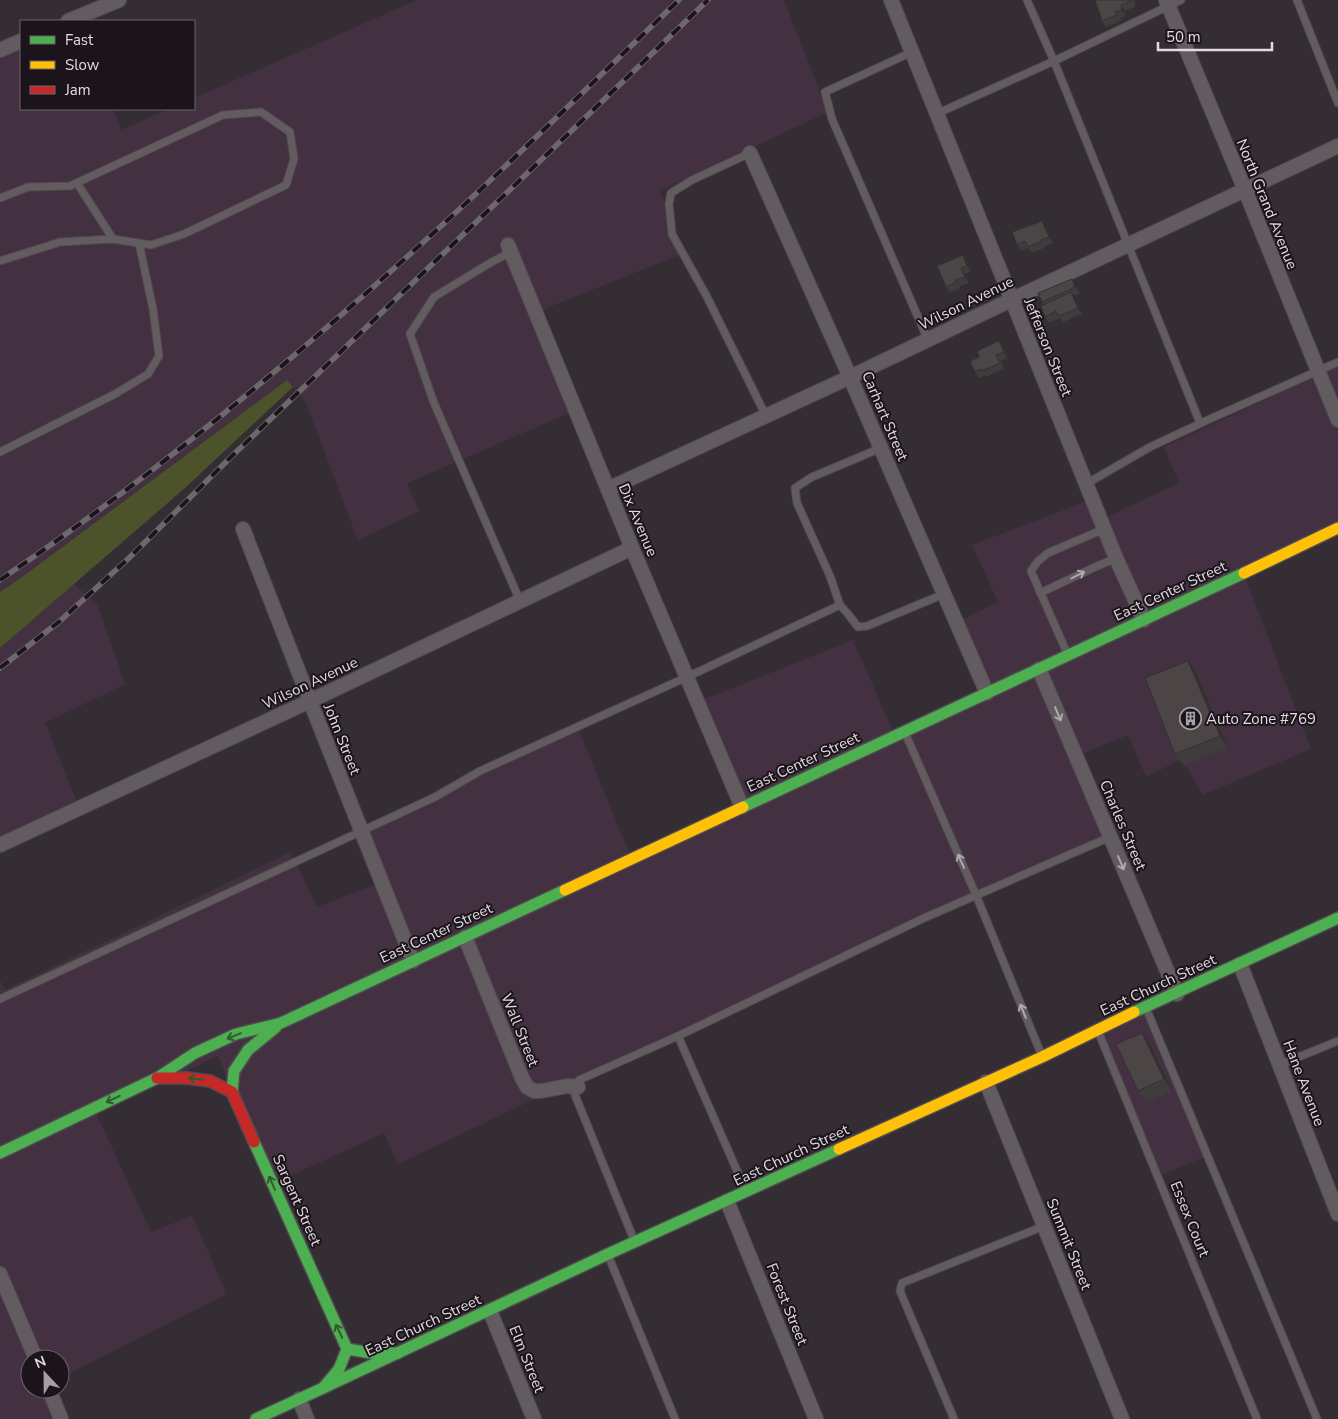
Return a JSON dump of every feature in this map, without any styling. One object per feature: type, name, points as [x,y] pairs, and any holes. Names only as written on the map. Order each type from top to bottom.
[{"type":"main road","name":"East Center Street","points":[[0,1153],[157,1078],[195,1053],[236,1034],[281,1023],[1338,528]]},
{"type":"main road","name":"East Church Street","points":[[256,1419],[490,1311],[608,1254],[1042,1057],[1097,1029],[1177,994],[1338,918]]},
{"type":"main road","name":"East Center Street","points":[[232,1092],[234,1071],[248,1050],[281,1023]]},
{"type":"main road","points":[[157,1078],[186,1078],[210,1081],[232,1092]]},
{"type":"main road","name":"Sargent Street","points":[[232,1092],[348,1349]]},
{"type":"main road","points":[[323,1388],[339,1369],[348,1349],[371,1353],[398,1353]]},
{"type":"street","points":[[70,20],[119,0]]},
{"type":"street","name":"Jefferson Street","points":[[891,0],[1104,529],[1144,620]]},
{"type":"street","name":"North Grand Avenue","points":[[1167,3],[1338,420]]},
{"type":"street","points":[[0,50],[20,41]]},
{"type":"street","name":"Wilson Avenue","points":[[608,489],[850,377],[1338,146]]},
{"type":"street","name":"Carhart Street","points":[[750,153],[850,377],[987,693]]},
{"type":"street","name":"Dix Avenue","points":[[509,249],[632,548],[742,806]]},
{"type":"street","name":"John Street","points":[[243,529],[413,961]]},
{"type":"street","name":"Wilson Avenue","points":[[0,845],[310,702],[632,548]]},
{"type":"street","name":"Charles Street","points":[[1039,669],[1177,994]]},
{"type":"street","name":"Wall Street","points":[[465,937],[527,1087],[541,1091],[567,1086],[578,1087]]},
{"type":"street","name":"Hane Avenue","points":[[1240,964],[1338,1214]]},
{"type":"street","name":"Summit Street","points":[[986,1082],[1122,1419]]},
{"type":"street","name":"Forest Street","points":[[727,1201],[816,1419]]},
{"type":"street","points":[[0,1274],[32,1349]]},
{"type":"street","name":"Elm Street","points":[[490,1311],[534,1419]]},
{"type":"street","points":[[53,1399],[62,1419]]},
{"type":"street","points":[[299,1399],[307,1419]]},
{"type":"lane","points":[[1027,0],[1054,61],[1200,423]]},
{"type":"lane","points":[[936,114],[1054,61],[1167,3],[1181,0]]},
{"type":"lane","points":[[1297,0],[1338,103]]},
{"type":"lane","points":[[912,52],[825,92],[832,119],[928,340]]},
{"type":"lane","points":[[0,198],[28,187],[70,186],[223,115],[261,112],[290,132],[294,159],[286,185],[184,234],[151,245],[113,239],[60,242],[0,261]]},
{"type":"lane","points":[[750,153],[692,180],[671,193],[668,204],[672,234],[706,295],[766,416]]},
{"type":"lane","points":[[76,183],[113,239]]},
{"type":"lane","points":[[0,452],[115,394],[148,374],[158,356],[153,308],[139,243]]},
{"type":"lane","points":[[509,249],[490,263],[434,297],[410,334],[434,403],[520,601]]},
{"type":"lane","points":[[1086,484],[1150,447],[1338,362]]},
{"type":"lane","points":[[881,448],[812,477],[795,488],[797,503],[830,576],[840,605],[858,627],[867,626],[944,594]]},
{"type":"lane","points":[[1068,655],[1032,571],[1038,561],[1048,553],[1104,529]]},
{"type":"lane","points":[[1040,593],[1116,558]]},
{"type":"lane","points":[[0,999],[435,797],[480,771],[840,605]]},
{"type":"lane","points":[[904,732],[976,896],[1042,1057]]},
{"type":"lane","points":[[636,1242],[576,1095],[579,1080],[678,1036],[924,918],[1110,837]]},
{"type":"lane","points":[[1146,1007],[1317,1419]]},
{"type":"lane","name":"Essex Court","points":[[1097,1029],[1257,1419]]},
{"type":"lane","points":[[678,1036],[746,1192]]},
{"type":"lane","points":[[1279,1065],[1338,1041]]},
{"type":"lane","points":[[954,1419],[900,1291],[902,1283],[1044,1226]]},
{"type":"lane","points":[[608,1254],[674,1419]]},
{"type":"shaded area","points":[[417,0],[784,0],[828,112],[660,191],[684,253],[534,313],[572,412],[407,483],[419,511],[358,540],[306,403],[287,380],[0,592],[0,47],[20,39],[20,110],[113,110],[121,130],[167,110],[195,110],[195,98]]},
{"type":"shaded area","points":[[1338,366],[1338,530],[1246,580],[1311,749],[1203,795],[1182,759],[1146,777],[1128,735],[1072,758],[1107,839],[577,1079],[398,1164],[384,1133],[270,1185],[218,1056],[96,1113],[151,1232],[192,1216],[227,1294],[70,1373],[70,1349],[20,1349],[20,1399],[53,1399],[61,1419],[0,1419],[0,980],[5,990],[291,852],[317,907],[374,885],[351,830],[579,731],[631,857],[739,805],[695,703],[853,640],[894,734],[985,694],[951,625],[998,602],[972,545],[1090,500],[1100,520],[1179,483],[1164,447]]},
{"type":"shaded area","points":[[74,584],[97,604],[125,684],[45,723],[78,805],[0,839],[0,648]]},
{"type":"shaded area","points":[[1146,1005],[1209,1155],[1158,1177],[1095,1027]]},
{"type":"green space","points":[[287,380],[293,387],[185,488],[0,648],[0,592]]},
{"type":"building","points":[[1095,0],[1132,0],[1121,5],[1122,10],[1115,12],[1117,15],[1102,21]]},
{"type":"building","points":[[1042,221],[1049,237],[1028,247],[1025,241],[1017,245],[1012,232]]},
{"type":"building","points":[[963,255],[967,266],[961,268],[965,277],[955,280],[956,282],[946,287],[937,266]]},
{"type":"building","points":[[1072,279],[1075,287],[1042,302],[1038,293]]},
{"type":"building","points":[[1071,292],[1078,308],[1059,316],[1056,311],[1045,317],[1041,306]]},
{"type":"building","points":[[999,341],[1004,352],[996,355],[1000,363],[975,372],[970,361],[979,357],[977,351]]},
{"type":"building","name":"Auto Zone #769","points":[[1188,661],[1220,736],[1175,754],[1145,678]]},
{"type":"building","points":[[1142,1033],[1164,1079],[1138,1091],[1116,1044]]},
{"type":"railway","points":[[0,580],[160,464],[291,358],[451,217],[679,0]]},
{"type":"railway","points":[[0,668],[60,621],[129,558],[233,455],[708,0]]},
{"type":"traffic: fast","points":[[743,807],[1244,573]]},
{"type":"traffic: fast","points":[[0,1153],[157,1078],[195,1053],[236,1034],[281,1023],[565,890]]},
{"type":"traffic: fast","points":[[1134,1012],[1338,918]]},
{"type":"traffic: fast","points":[[232,1092],[234,1071],[248,1050],[276,1027]]},
{"type":"traffic: fast","points":[[254,1142],[347,1349],[339,1369],[323,1388],[256,1419]]},
{"type":"traffic: fast","points":[[323,1388],[608,1254],[839,1149]]},
{"type":"traffic: fast","points":[[347,1349],[371,1353],[398,1353]]},
{"type":"traffic: slow","points":[[1244,573],[1338,528]]},
{"type":"traffic: slow","points":[[565,890],[743,807]]},
{"type":"traffic: slow","points":[[839,1149],[1042,1057],[1134,1012]]},
{"type":"traffic: jam","points":[[157,1078],[186,1078],[210,1081],[232,1092],[254,1142]]},
{"type":"place","name":"Auto Zone #769","points":[[1190,719]]}]
